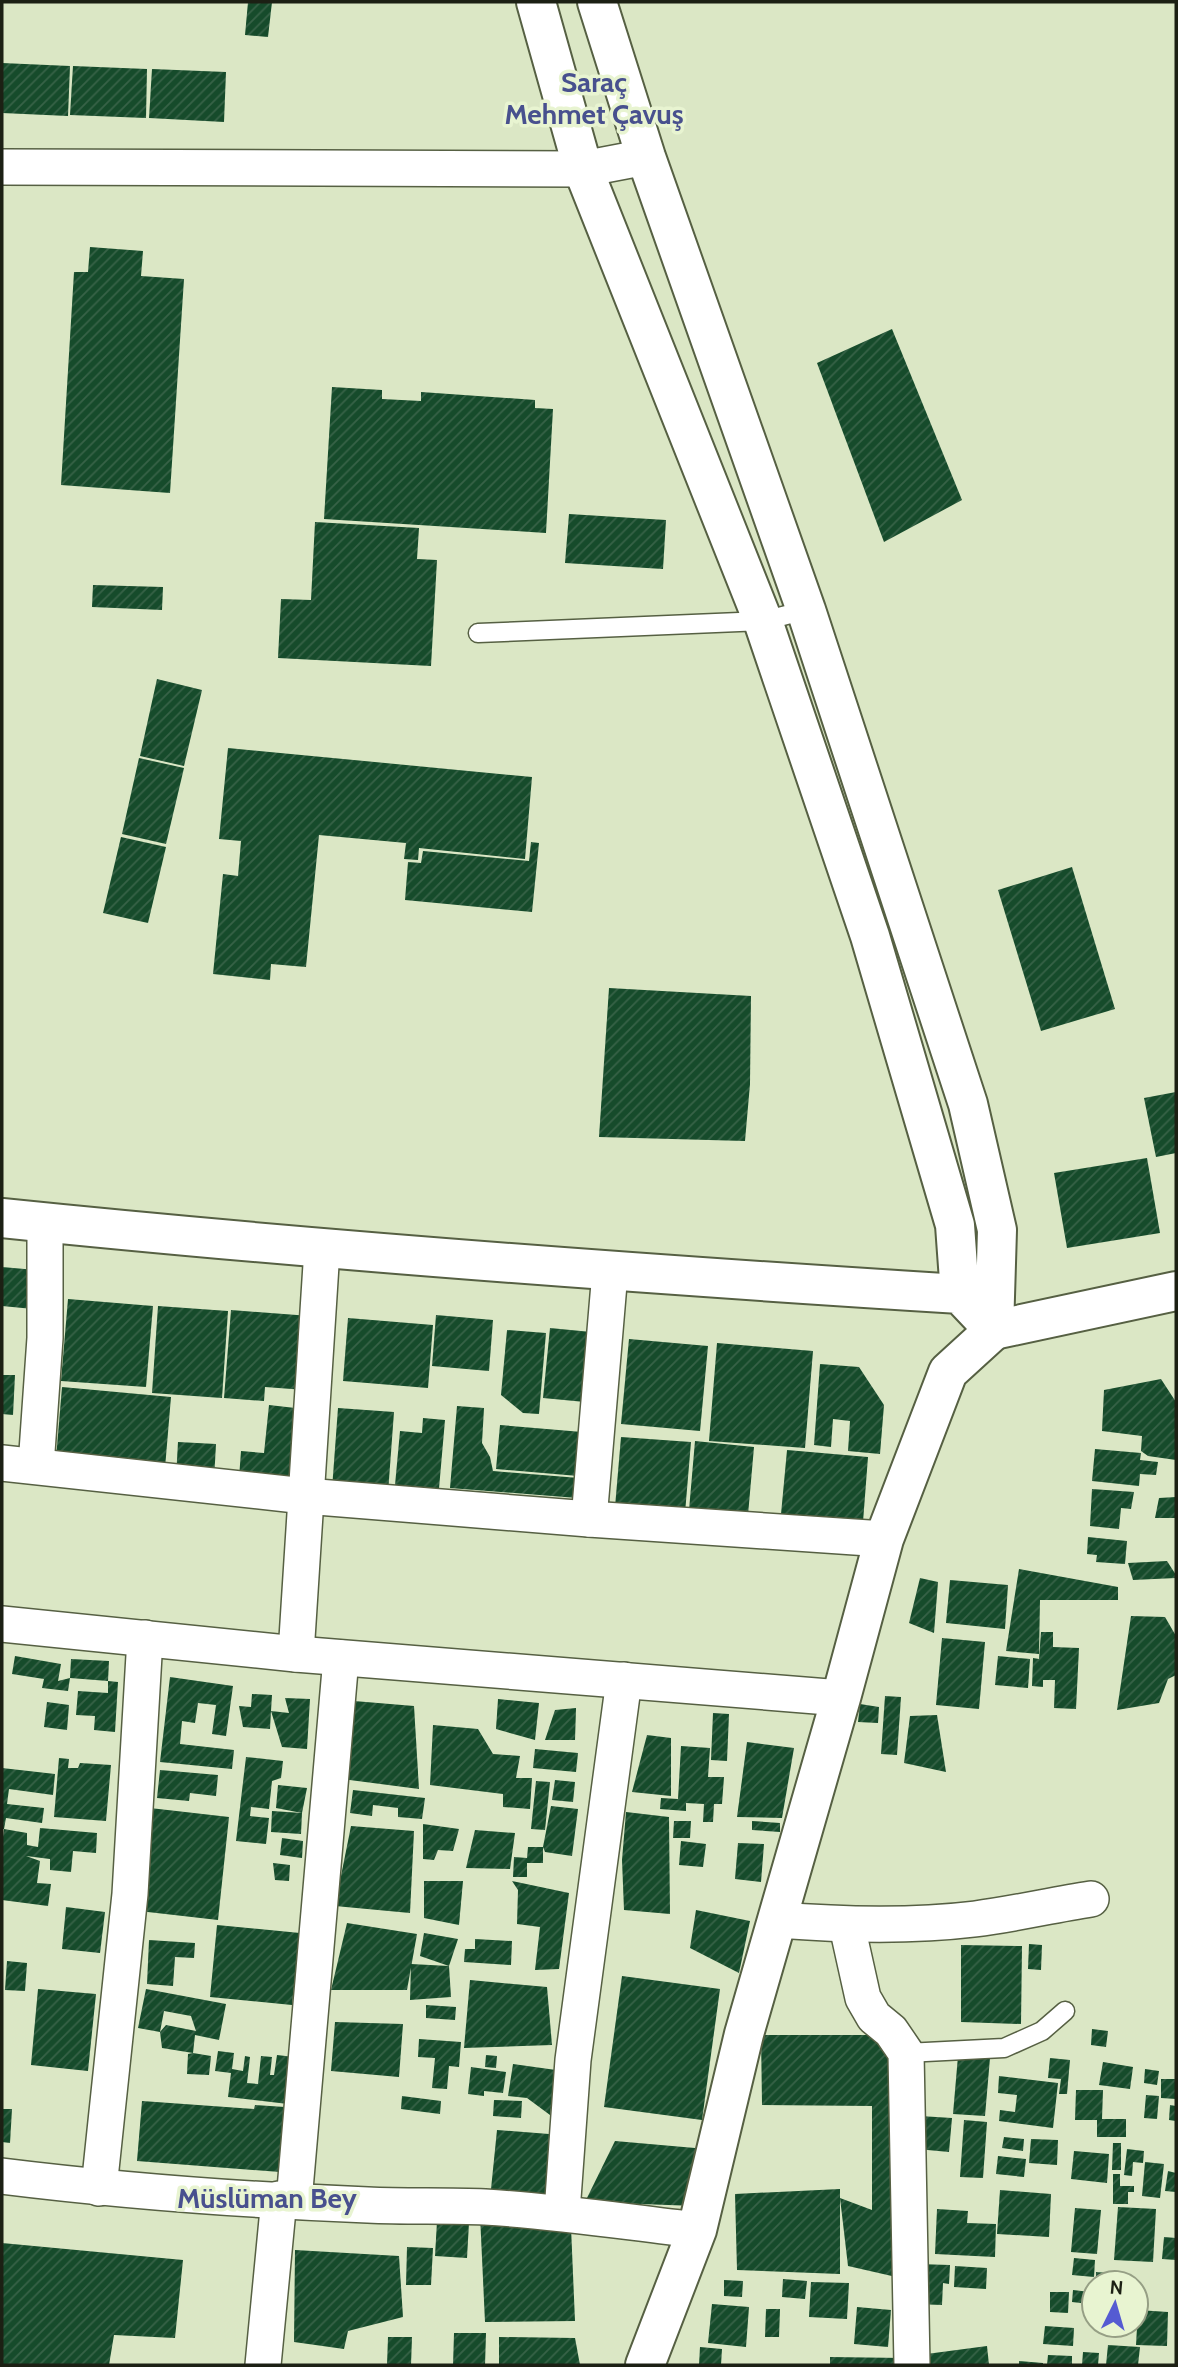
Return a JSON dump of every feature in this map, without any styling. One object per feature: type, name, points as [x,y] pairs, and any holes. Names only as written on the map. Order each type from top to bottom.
[{"type":"street","points":[[536,2],[583,169],[763,621],[870,936],[955,1225],[960,1294],[994,1330]]},
{"type":"street","points":[[597,2],[646,157],[806,610],[968,1104],[997,1230],[994,1330]]},
{"type":"street","points":[[2,167],[583,169],[646,157]]},
{"type":"street","points":[[2,1218],[322,1249],[610,1272],[960,1294]]},
{"type":"street","points":[[36,1466],[46,1338],[45,1222]]},
{"type":"street","points":[[296,1654],[322,1249]]},
{"type":"street","points":[[589,1519],[610,1272]]},
{"type":"street","points":[[645,2365],[697,2230],[744,2034],[884,1539],[948,1372],[994,1330],[1176,1291]]},
{"type":"street","points":[[2,1463],[305,1496],[884,1539]]},
{"type":"street","points":[[2,1624],[341,1658],[841,1698]]},
{"type":"street","points":[[99,2188],[130,1894],[145,1638]]},
{"type":"street","points":[[263,2365],[287,2200],[341,1658]]},
{"type":"street","points":[[562,2212],[573,2060],[624,1680]]},
{"type":"street","points":[[777,1920],[846,1926],[916,1924],[976,1919],[1091,1899]]},
{"type":"street","points":[[846,1926],[863,1998],[874,2017],[891,2031],[906,2053],[912,2365]]},
{"type":"street","points":[[2,2176],[99,2188],[370,2205],[562,2212],[697,2230]]},
{"type":"lane","points":[[478,633],[763,621],[806,610]]},
{"type":"lane","points":[[906,2053],[1004,2048],[1042,2031],[1065,2011]]},
{"type":"building","points":[[248,2],[272,2],[268,37],[245,35]]},
{"type":"building","points":[[2,63],[70,66],[68,116],[2,113]]},
{"type":"building","points":[[73,66],[147,69],[146,118],[70,115]]},
{"type":"building","points":[[152,69],[226,72],[224,122],[149,118]]},
{"type":"building","points":[[90,247],[143,251],[141,276],[184,279],[170,493],[61,485],[74,272],[88,272]]},
{"type":"building","points":[[892,329],[962,500],[884,542],[817,363]]},
{"type":"building","points":[[332,387],[382,390],[382,399],[421,401],[421,392],[535,400],[535,408],[553,409],[546,533],[324,519]]},
{"type":"building","points":[[569,514],[666,520],[663,569],[565,563]]},
{"type":"building","points":[[315,522],[419,528],[417,559],[437,560],[431,666],[278,658],[281,599],[311,600]]},
{"type":"building","points":[[93,585],[163,587],[162,610],[92,607]]},
{"type":"building","points":[[157,679],[202,690],[184,766],[140,756]]},
{"type":"building","points":[[228,748],[532,777],[525,859],[419,848],[418,860],[404,859],[406,843],[319,835],[306,967],[271,964],[270,980],[213,974],[223,874],[238,876],[241,841],[219,839]]},
{"type":"building","points":[[139,758],[184,768],[166,844],[122,834]]},
{"type":"building","points":[[121,837],[166,847],[148,923],[103,913]]},
{"type":"building","points":[[531,842],[539,843],[532,912],[405,900],[408,862],[421,863],[423,851],[529,861]]},
{"type":"building","points":[[1072,867],[1115,1009],[1041,1031],[998,890]]},
{"type":"building","points":[[609,988],[751,996],[750,1084],[745,1141],[599,1137]]},
{"type":"building","points":[[1176,1092],[1176,1153],[1156,1157],[1144,1098]]},
{"type":"building","points":[[1147,1158],[1160,1233],[1067,1248],[1054,1173]]},
{"type":"building","points":[[2,1267],[36,1270],[33,1309],[2,1306]]},
{"type":"building","points":[[68,1299],[153,1306],[146,1387],[61,1381]]},
{"type":"building","points":[[158,1306],[228,1311],[222,1398],[152,1393]]},
{"type":"building","points":[[231,1310],[310,1316],[305,1390],[265,1387],[264,1401],[224,1398]]},
{"type":"building","points":[[436,1315],[493,1320],[489,1371],[432,1366]]},
{"type":"building","points":[[348,1318],[433,1325],[428,1388],[343,1381]]},
{"type":"building","points":[[550,1328],[591,1332],[585,1402],[543,1398]]},
{"type":"building","points":[[507,1330],[546,1333],[539,1414],[523,1413],[501,1395]]},
{"type":"building","points":[[629,1339],[708,1346],[700,1431],[621,1424]]},
{"type":"building","points":[[717,1343],[813,1351],[805,1448],[709,1441]]},
{"type":"building","points":[[820,1364],[859,1367],[884,1405],[880,1454],[848,1451],[850,1421],[833,1419],[831,1447],[814,1445]]},
{"type":"building","points":[[2,1375],[15,1375],[13,1415],[2,1414]]},
{"type":"building","points":[[1161,1379],[1176,1402],[1176,1460],[1148,1456],[1141,1451],[1142,1436],[1102,1431],[1104,1390]]},
{"type":"building","points":[[62,1387],[171,1397],[165,1468],[56,1458]]},
{"type":"building","points":[[269,1405],[304,1409],[297,1483],[239,1478],[241,1451],[264,1453]]},
{"type":"building","points":[[457,1406],[484,1408],[482,1443],[490,1457],[493,1471],[579,1478],[577,1498],[450,1488]]},
{"type":"building","points":[[338,1408],[394,1412],[388,1493],[332,1489]]},
{"type":"building","points":[[423,1418],[445,1420],[438,1500],[394,1496],[400,1431],[422,1433]]},
{"type":"building","points":[[500,1425],[582,1432],[578,1476],[496,1469]]},
{"type":"building","points":[[621,1437],[691,1442],[685,1513],[615,1507]]},
{"type":"building","points":[[695,1441],[754,1447],[748,1515],[689,1510]]},
{"type":"building","points":[[178,1442],[216,1444],[214,1480],[176,1478]]},
{"type":"building","points":[[1095,1449],[1141,1453],[1140,1460],[1158,1462],[1156,1475],[1140,1474],[1139,1486],[1092,1481]]},
{"type":"building","points":[[787,1450],[868,1457],[863,1522],[781,1514]]},
{"type":"building","points":[[1092,1489],[1134,1492],[1131,1509],[1121,1508],[1119,1529],[1090,1526]]},
{"type":"building","points":[[1176,1497],[1176,1518],[1155,1518],[1159,1498]]},
{"type":"building","points":[[1088,1537],[1127,1541],[1125,1564],[1096,1562],[1097,1555],[1087,1554]]},
{"type":"building","points":[[1167,1561],[1176,1578],[1133,1580],[1128,1563]]},
{"type":"building","points":[[1019,1569],[1118,1587],[1118,1600],[1040,1600],[1039,1654],[1006,1651]]},
{"type":"building","points":[[920,1578],[938,1582],[934,1633],[909,1623]]},
{"type":"building","points":[[950,1580],[1008,1585],[1005,1629],[946,1623]]},
{"type":"building","points":[[1131,1616],[1165,1617],[1176,1636],[1176,1675],[1168,1679],[1159,1703],[1117,1710]]},
{"type":"building","points":[[1041,1632],[1053,1632],[1053,1647],[1079,1648],[1076,1709],[1054,1708],[1055,1680],[1043,1680],[1043,1687],[1032,1686],[1033,1658],[1039,1659]]},
{"type":"building","points":[[942,1638],[985,1642],[979,1709],[936,1705]]},
{"type":"building","points":[[15,1656],[61,1664],[58,1681],[70,1678],[68,1691],[42,1688],[44,1679],[12,1674]]},
{"type":"building","points":[[998,1656],[1030,1659],[1028,1688],[995,1685]]},
{"type":"building","points":[[71,1659],[109,1661],[108,1681],[70,1678]]},
{"type":"building","points":[[170,1677],[233,1686],[226,1736],[212,1734],[216,1705],[198,1703],[195,1723],[182,1721],[180,1744],[234,1750],[232,1769],[160,1762]]},
{"type":"building","points":[[108,1681],[118,1682],[115,1732],[94,1730],[95,1716],[76,1715],[78,1691],[108,1693]]},
{"type":"building","points":[[252,1694],[272,1695],[270,1729],[243,1727],[239,1706],[251,1707]]},
{"type":"building","points":[[885,1696],[901,1697],[897,1755],[881,1754]]},
{"type":"building","points":[[285,1698],[310,1699],[307,1749],[282,1747],[271,1711],[289,1713]]},
{"type":"building","points":[[498,1699],[539,1703],[535,1740],[496,1729]]},
{"type":"building","points":[[354,1701],[414,1706],[419,1789],[342,1779]]},
{"type":"building","points":[[47,1702],[69,1705],[67,1730],[44,1727]]},
{"type":"building","points":[[860,1704],[879,1707],[878,1723],[858,1722]]},
{"type":"building","points":[[576,1708],[575,1740],[545,1740],[555,1710]]},
{"type":"building","points":[[713,1713],[729,1714],[727,1761],[711,1760]]},
{"type":"building","points":[[937,1715],[946,1772],[904,1763],[910,1716]]},
{"type":"building","points":[[433,1725],[478,1729],[493,1754],[520,1756],[516,1778],[532,1778],[530,1809],[503,1807],[503,1794],[430,1785]]},
{"type":"building","points":[[647,1735],[671,1738],[671,1796],[632,1792]]},
{"type":"building","points":[[747,1742],[794,1748],[782,1818],[737,1817]]},
{"type":"building","points":[[681,1746],[710,1748],[708,1777],[724,1777],[722,1804],[714,1804],[713,1822],[703,1822],[704,1804],[686,1803],[686,1811],[660,1809],[661,1798],[678,1799]]},
{"type":"building","points":[[535,1749],[578,1753],[576,1772],[533,1768]]},
{"type":"building","points":[[246,1757],[283,1761],[281,1778],[272,1781],[269,1809],[251,1807],[250,1816],[269,1818],[266,1844],[236,1841]]},
{"type":"building","points":[[59,1758],[69,1759],[68,1768],[78,1768],[80,1763],[111,1765],[106,1821],[54,1817]]},
{"type":"building","points":[[2,1768],[55,1774],[53,1795],[9,1789],[7,1804],[44,1808],[42,1823],[6,1818],[2,1829]]},
{"type":"building","points":[[160,1770],[218,1775],[216,1796],[190,1793],[189,1801],[157,1798]]},
{"type":"building","points":[[555,1780],[575,1782],[573,1802],[552,1800]]},
{"type":"building","points":[[536,1781],[550,1782],[545,1830],[531,1829]]},
{"type":"building","points":[[278,1785],[307,1788],[302,1813],[276,1808]]},
{"type":"building","points":[[353,1790],[425,1798],[422,1819],[398,1817],[398,1808],[373,1805],[372,1816],[350,1813]]},
{"type":"building","points":[[551,1806],[578,1809],[572,1856],[545,1852],[543,1847]]},
{"type":"building","points":[[150,1808],[229,1817],[218,1920],[139,1911]]},
{"type":"building","points":[[272,1811],[302,1813],[301,1834],[271,1832]]},
{"type":"building","points":[[626,1812],[669,1817],[670,1914],[624,1910],[622,1860]]},
{"type":"building","points":[[674,1821],[691,1821],[690,1838],[673,1838]]},
{"type":"building","points":[[752,1821],[780,1823],[780,1832],[752,1830]]},
{"type":"building","points":[[423,1824],[459,1829],[453,1851],[438,1850],[434,1860],[423,1859]]},
{"type":"building","points":[[351,1826],[414,1831],[410,1913],[335,1906]]},
{"type":"building","points":[[40,1828],[97,1833],[96,1853],[73,1851],[71,1872],[50,1870],[50,1859],[26,1856],[40,1861],[37,1883],[51,1884],[48,1906],[2,1900],[4,1829],[27,1833],[27,1845],[38,1847]]},
{"type":"building","points":[[475,1830],[515,1833],[510,1869],[466,1868]]},
{"type":"building","points":[[282,1838],[303,1841],[302,1858],[280,1855]]},
{"type":"building","points":[[681,1841],[706,1844],[703,1867],[679,1865]]},
{"type":"building","points":[[738,1843],[764,1844],[761,1882],[735,1879]]},
{"type":"building","points":[[528,1847],[543,1847],[543,1863],[527,1863],[527,1877],[513,1877],[514,1857],[527,1858]]},
{"type":"building","points":[[273,1863],[290,1865],[289,1881],[275,1880]]},
{"type":"building","points":[[424,1881],[463,1881],[459,1925],[424,1918]]},
{"type":"building","points":[[512,1881],[569,1893],[559,1969],[535,1970],[540,1927],[517,1924],[518,1890]]},
{"type":"building","points":[[66,1907],[105,1912],[100,1953],[62,1949]]},
{"type":"building","points":[[696,1910],[750,1921],[739,1973],[690,1948]]},
{"type":"building","points":[[347,1923],[417,1934],[407,1990],[331,1990]]},
{"type":"building","points":[[217,1925],[300,1933],[292,2005],[210,1997]]},
{"type":"building","points":[[424,1933],[458,1939],[449,1966],[420,1956]]},
{"type":"building","points":[[475,1939],[512,1941],[511,1965],[464,1962],[465,1949],[475,1949]]},
{"type":"building","points":[[149,1940],[195,1943],[194,1958],[175,1957],[173,1986],[147,1984]]},
{"type":"building","points":[[1029,1944],[1042,1945],[1041,1970],[1028,1969]]},
{"type":"building","points":[[961,1945],[1022,1946],[1021,2024],[961,2022]]},
{"type":"building","points":[[7,1961],[27,1963],[25,1991],[5,1990]]},
{"type":"building","points":[[411,1964],[449,1966],[451,1997],[410,2000]]},
{"type":"building","points":[[622,1976],[720,1989],[702,2120],[604,2107]]},
{"type":"building","points":[[470,1980],[547,1987],[552,2045],[464,2048]]},
{"type":"building","points":[[38,1989],[96,1994],[88,2071],[31,2065]]},
{"type":"building","points":[[146,1989],[226,2004],[219,2040],[195,2035],[193,2053],[162,2048],[160,2032],[138,2028]],"holes":[[[164,2011],[191,2016],[196,2031],[166,2025],[160,2032]]]},
{"type":"building","points":[[426,2005],[456,2007],[455,2020],[426,2018]]},
{"type":"building","points":[[335,2022],[403,2024],[399,2077],[331,2071]]},
{"type":"building","points":[[1092,2029],[1108,2031],[1106,2047],[1091,2045]]},
{"type":"building","points":[[761,2035],[873,2035],[900,2049],[905,2279],[848,2266],[840,2198],[872,2210],[872,2106],[762,2105]]},
{"type":"building","points":[[419,2039],[461,2042],[459,2067],[449,2066],[447,2089],[432,2088],[435,2058],[418,2057]]},
{"type":"building","points":[[218,2051],[234,2053],[232,2069],[243,2071],[245,2056],[250,2057],[247,2083],[258,2084],[261,2056],[272,2057],[270,2075],[274,2075],[277,2055],[294,2057],[288,2104],[228,2097],[231,2073],[215,2071]]},
{"type":"building","points":[[188,2054],[211,2056],[209,2075],[187,2074]]},
{"type":"building","points":[[486,2055],[497,2056],[496,2068],[485,2067]]},
{"type":"building","points":[[958,2056],[990,2058],[985,2116],[953,2114]]},
{"type":"building","points":[[1050,2058],[1070,2060],[1067,2094],[1059,2094],[1061,2079],[1048,2078]]},
{"type":"building","points":[[1103,2062],[1133,2067],[1130,2089],[1099,2085]]},
{"type":"building","points":[[513,2064],[556,2070],[550,2115],[527,2098],[508,2096]]},
{"type":"building","points":[[471,2067],[506,2072],[503,2093],[484,2091],[484,2096],[468,2094]]},
{"type":"building","points":[[1145,2069],[1159,2071],[1157,2085],[1144,2083]]},
{"type":"building","points":[[999,2076],[1058,2083],[1053,2128],[999,2121],[1000,2110],[1015,2112],[1017,2095],[998,2093]]},
{"type":"building","points":[[1161,2079],[1176,2079],[1176,2099],[1161,2098]]},
{"type":"building","points":[[1076,2090],[1103,2090],[1102,2119],[1126,2119],[1126,2137],[1097,2137],[1097,2120],[1075,2120]]},
{"type":"building","points":[[1146,2095],[1159,2096],[1157,2119],[1144,2118]]},
{"type":"building","points":[[402,2096],[441,2101],[440,2114],[401,2109]]},
{"type":"building","points":[[494,2100],[522,2101],[521,2118],[493,2116]]},
{"type":"building","points":[[142,2101],[254,2109],[255,2105],[285,2107],[280,2172],[137,2161]]},
{"type":"building","points":[[1170,2105],[1176,2106],[1176,2121],[1169,2120]]},
{"type":"building","points":[[2,2109],[12,2109],[10,2143],[2,2142]]},
{"type":"building","points":[[920,2116],[952,2118],[949,2152],[917,2149]]},
{"type":"building","points":[[964,2120],[987,2122],[983,2178],[960,2177]]},
{"type":"building","points":[[497,2130],[549,2134],[547,2194],[491,2189]]},
{"type":"building","points":[[1004,2137],[1024,2139],[1023,2151],[1002,2148]]},
{"type":"building","points":[[1031,2139],[1058,2140],[1057,2165],[1029,2163]]},
{"type":"building","points":[[615,2141],[695,2148],[696,2206],[585,2202]]},
{"type":"building","points":[[1113,2143],[1121,2143],[1121,2170],[1112,2170]]},
{"type":"building","points":[[1127,2149],[1144,2151],[1143,2163],[1133,2162],[1132,2176],[1124,2175]]},
{"type":"building","points":[[1074,2151],[1109,2154],[1107,2183],[1071,2179]]},
{"type":"building","points":[[998,2156],[1026,2159],[1024,2177],[996,2174]]},
{"type":"building","points":[[1145,2162],[1164,2164],[1160,2198],[1142,2196]]},
{"type":"building","points":[[1168,2171],[1176,2173],[1176,2192],[1165,2191]]},
{"type":"building","points":[[1113,2174],[1120,2174],[1120,2186],[1134,2186],[1134,2192],[1128,2192],[1128,2204],[1113,2204]]},
{"type":"building","points":[[840,2189],[840,2274],[737,2270],[735,2194]]},
{"type":"building","points":[[1000,2190],[1051,2194],[1049,2237],[997,2234]]},
{"type":"building","points":[[1118,2207],[1156,2209],[1153,2262],[1114,2260]]},
{"type":"building","points":[[1075,2208],[1101,2210],[1097,2254],[1071,2252]]},
{"type":"building","points":[[937,2209],[968,2211],[967,2223],[996,2224],[995,2257],[935,2254]]},
{"type":"building","points":[[480,2215],[571,2227],[575,2321],[485,2322]]},
{"type":"building","points":[[437,2221],[469,2223],[467,2258],[435,2256]]},
{"type":"building","points":[[1164,2237],[1176,2238],[1176,2260],[1162,2259]]},
{"type":"building","points":[[2,2243],[183,2260],[175,2338],[114,2335],[109,2365],[2,2365]]},
{"type":"building","points":[[407,2247],[433,2248],[431,2285],[406,2285]]},
{"type":"building","points":[[295,2250],[399,2256],[403,2317],[348,2331],[344,2349],[294,2342]]},
{"type":"building","points":[[1074,2258],[1095,2260],[1094,2269],[1080,2269],[1080,2276],[1072,2275]]},
{"type":"building","points":[[917,2264],[950,2265],[949,2284],[943,2283],[942,2305],[915,2304]]},
{"type":"building","points":[[955,2266],[987,2268],[986,2289],[954,2287]]},
{"type":"building","points":[[783,2279],[807,2281],[805,2299],[782,2297]]},
{"type":"building","points":[[724,2280],[743,2281],[742,2297],[724,2296]]},
{"type":"building","points":[[811,2282],[849,2283],[847,2319],[809,2317]]},
{"type":"building","points":[[1073,2290],[1080,2291],[1080,2303],[1072,2302]]},
{"type":"building","points":[[1050,2292],[1069,2292],[1068,2313],[1050,2312]]},
{"type":"building","points":[[712,2304],[749,2307],[746,2347],[708,2343]]},
{"type":"building","points":[[857,2307],[891,2310],[888,2347],[854,2344]]},
{"type":"building","points":[[766,2309],[780,2309],[779,2337],[765,2337]]},
{"type":"building","points":[[1150,2311],[1168,2312],[1167,2346],[1136,2345],[1136,2339],[1150,2339]]},
{"type":"building","points":[[1045,2326],[1074,2328],[1073,2346],[1043,2344]]},
{"type":"building","points":[[454,2333],[486,2333],[485,2365],[453,2365]]},
{"type":"building","points":[[388,2337],[412,2337],[411,2365],[387,2365]]},
{"type":"building","points":[[499,2337],[575,2338],[580,2365],[499,2365]]},
{"type":"building","points":[[1108,2345],[1140,2347],[1138,2365],[1106,2365]]},
{"type":"building","points":[[987,2346],[989,2365],[920,2365],[919,2355]]},
{"type":"building","points":[[700,2347],[722,2349],[721,2365],[699,2365]]},
{"type":"building","points":[[1083,2352],[1099,2353],[1098,2365],[1082,2365]]},
{"type":"building","points":[[1048,2355],[1072,2356],[1072,2365],[1047,2365]]},
{"type":"building","points":[[830,2357],[904,2358],[904,2365],[830,2365]]},
{"type":"building","points":[[1019,2361],[1043,2363],[1043,2365],[1019,2365]]},
{"type":"district","name":"Saraç Mehmet Çavuş","points":[[594,98]]},
{"type":"district","name":"Müslüman Bey","points":[[267,2198]]}]
